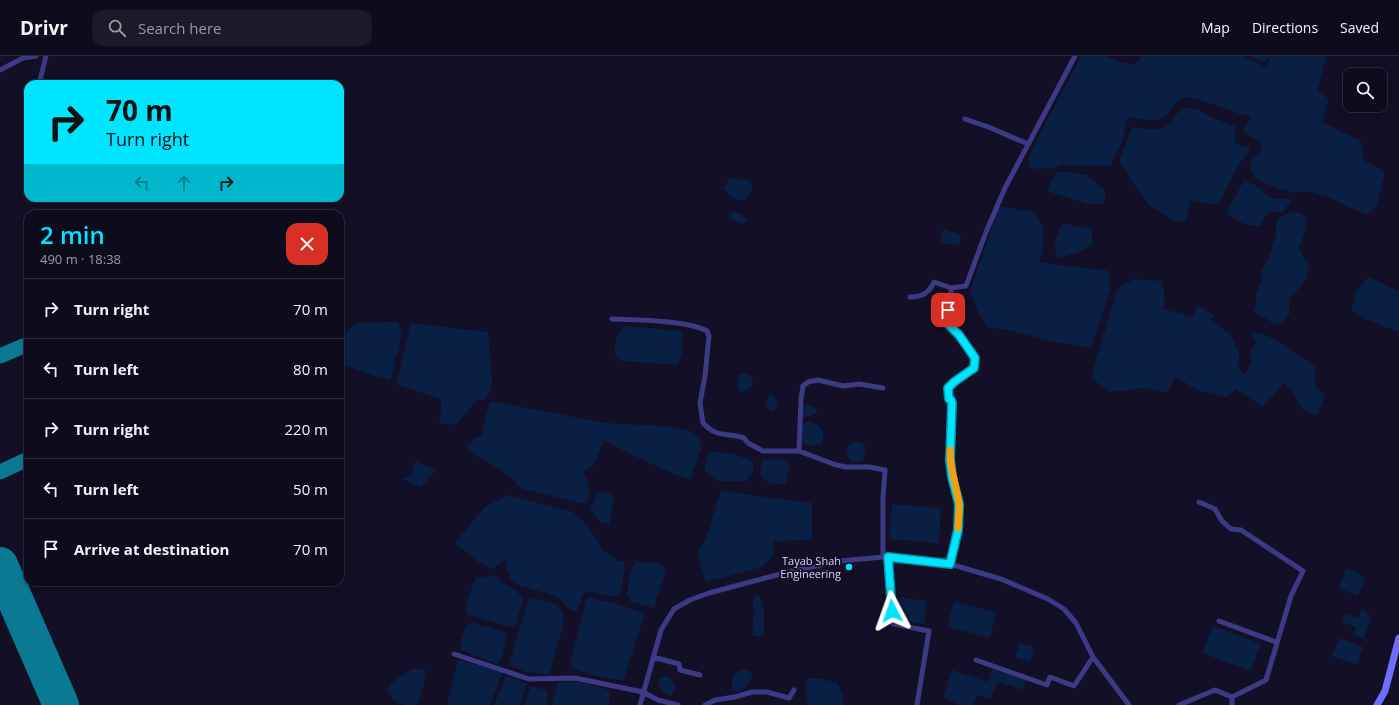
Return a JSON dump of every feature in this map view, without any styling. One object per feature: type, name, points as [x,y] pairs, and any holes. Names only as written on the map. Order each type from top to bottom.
[{"type":"street","points":[[0,70],[23,57],[36,56]]},
{"type":"street","points":[[40,80],[46,56]]},
{"type":"street","points":[[910,297],[920,297],[930,291],[934,282],[951,288],[965,287],[967,285],[986,232],[1003,194],[1075,56]]},
{"type":"street","points":[[965,119],[991,128],[1028,144]]},
{"type":"street","points":[[950,564],[958,530],[959,504],[952,477],[950,460],[952,403],[949,399],[948,388],[974,368],[975,358],[959,335],[948,324],[951,288]]},
{"type":"street","points":[[612,319],[682,324],[702,328],[707,331],[709,336],[706,376],[700,403],[703,423],[721,435],[744,438],[748,443],[763,451],[800,451],[836,465],[846,467],[868,467],[885,470],[883,497],[886,557],[893,624],[929,631],[918,704]]},
{"type":"street","points":[[800,451],[801,399],[803,386],[808,382],[818,380],[843,386],[859,384],[883,388]]},
{"type":"street","points":[[1179,705],[1215,690],[1232,697],[1266,680],[1276,642],[1291,596],[1302,571],[1241,530],[1231,529],[1222,521],[1215,509],[1199,502]]},
{"type":"street","points":[[640,705],[661,630],[674,609],[690,600],[709,593],[792,571],[840,561],[886,557],[950,564],[1001,579],[1048,599],[1064,609],[1076,623],[1093,657],[1129,705]]},
{"type":"street","points":[[1219,621],[1276,642]]},
{"type":"street","points":[[1377,705],[1385,691],[1399,638]]},
{"type":"street","points":[[454,654],[530,678],[575,678],[643,692],[658,700],[678,705]]},
{"type":"street","points":[[653,657],[679,664],[680,670],[700,675]]},
{"type":"street","points":[[976,660],[1047,685],[1050,677],[1074,686],[1093,657]]},
{"type":"street","points":[[705,705],[715,700],[735,697],[752,692],[767,692],[789,698],[794,690]]},
{"type":"street","points":[[1232,697],[1232,705]]},
{"type":"water","points":[[1081,56],[1105,56],[1123,63],[1135,64],[1143,56],[1243,56],[1265,67],[1272,56],[1327,56],[1317,90],[1329,99],[1322,122],[1361,141],[1363,159],[1385,174],[1375,208],[1366,215],[1326,196],[1311,192],[1294,192],[1278,189],[1258,180],[1250,170],[1252,160],[1262,150],[1259,140],[1250,137],[1243,131],[1250,120],[1249,116],[1199,99],[1181,97],[1167,115],[1158,120],[1153,121],[1138,119],[1128,116],[1124,138],[1110,166],[1063,165],[1054,168],[1030,169],[1028,160]]},
{"type":"water","points":[[1250,56],[1272,56],[1263,62]]},
{"type":"water","points":[[1184,108],[1197,109],[1213,118],[1234,126],[1236,132],[1234,139],[1237,144],[1249,147],[1249,152],[1236,170],[1218,205],[1191,200],[1186,221],[1177,222],[1150,206],[1119,161],[1132,127],[1162,129],[1171,123],[1174,116]]},
{"type":"water","points":[[1056,172],[1071,172],[1087,175],[1106,192],[1104,204],[1087,204],[1047,191]]},
{"type":"water","points":[[730,178],[750,182],[752,190],[745,201],[732,197],[723,188]]},
{"type":"water","points":[[1244,180],[1253,184],[1272,198],[1292,199],[1282,213],[1271,212],[1268,214],[1260,227],[1242,223],[1226,214]]},
{"type":"water","points":[[999,206],[1034,212],[1043,227],[1043,249],[1039,262],[1108,271],[1111,288],[1091,349],[988,327],[978,312],[970,291]]},
{"type":"water","points":[[733,212],[742,214],[747,220],[743,224],[731,220],[729,215]]},
{"type":"water","points":[[1293,212],[1301,213],[1307,219],[1306,229],[1299,248],[1306,261],[1310,263],[1305,280],[1290,299],[1290,313],[1282,323],[1275,324],[1254,312],[1256,295],[1263,276],[1261,272],[1274,243],[1279,217]]},
{"type":"water","points":[[1062,223],[1092,229],[1092,245],[1077,253],[1057,258],[1054,245]]},
{"type":"water","points":[[943,229],[961,235],[960,245],[940,243]]},
{"type":"water","points":[[1368,277],[1399,291],[1399,332],[1367,320],[1351,310],[1357,290]]},
{"type":"water","points":[[1134,279],[1162,281],[1165,298],[1163,309],[1193,317],[1197,305],[1215,316],[1210,320],[1232,336],[1239,355],[1238,366],[1245,375],[1251,361],[1250,352],[1256,343],[1250,332],[1273,338],[1310,362],[1316,369],[1314,385],[1325,395],[1317,416],[1302,409],[1290,388],[1283,383],[1263,407],[1236,389],[1226,397],[1200,391],[1175,377],[1168,393],[1145,388],[1110,392],[1091,378],[1117,289]]},
{"type":"water","points":[[398,322],[401,336],[390,380],[377,377],[344,365],[344,334],[357,323]]},
{"type":"water","points":[[411,323],[488,332],[492,382],[490,392],[485,401],[478,399],[456,425],[439,423],[442,400],[396,384]]},
{"type":"water","points":[[625,326],[682,331],[682,355],[678,365],[622,361],[614,353],[616,338]]},
{"type":"water","points":[[747,373],[753,379],[752,387],[741,393],[738,385],[738,374]]},
{"type":"water","points":[[770,395],[775,398],[778,404],[774,411],[769,410],[765,405]]},
{"type":"water","points":[[490,401],[606,423],[662,426],[690,431],[700,437],[701,449],[690,480],[662,469],[604,441],[593,466],[583,471],[589,491],[586,504],[522,489],[509,476],[476,456],[466,448],[475,438],[482,435]]},
{"type":"water","points":[[811,405],[818,413],[804,418],[804,406]]},
{"type":"water","points":[[806,422],[814,423],[821,428],[823,440],[821,444],[810,446],[804,443],[802,426]]},
{"type":"water","points":[[853,442],[861,442],[866,447],[863,461],[858,463],[852,462],[847,454],[848,447]]},
{"type":"water","points":[[710,451],[733,454],[753,461],[753,472],[746,481],[718,481],[705,472],[706,460]]},
{"type":"water","points":[[763,460],[788,460],[789,468],[786,484],[772,484],[765,480],[760,474]]},
{"type":"water","points":[[415,461],[436,470],[421,487],[402,479],[411,476]]},
{"type":"water","points":[[721,491],[812,503],[812,540],[774,541],[773,555],[762,567],[706,582],[697,553],[705,540]]},
{"type":"water","points":[[598,492],[613,493],[613,504],[609,524],[601,523],[590,510]]},
{"type":"water","points":[[507,495],[573,512],[586,524],[604,551],[618,561],[623,561],[625,564],[621,591],[615,597],[584,591],[577,613],[568,608],[558,597],[516,584],[510,578],[505,559],[493,569],[478,562],[455,543],[485,507]]},
{"type":"water","points":[[892,504],[941,508],[939,543],[889,539]]},
{"type":"water","points":[[636,561],[657,563],[665,567],[665,573],[654,608],[632,602],[627,595],[632,569]]},
{"type":"water","points":[[1346,568],[1365,577],[1358,596],[1339,588]]},
{"type":"water","points":[[494,575],[499,578],[500,583],[507,585],[516,591],[523,600],[515,627],[502,625],[467,614],[466,603],[476,578]]},
{"type":"water","points":[[758,595],[764,610],[763,637],[753,636],[752,633],[754,612],[753,601]]},
{"type":"water","points":[[587,597],[620,605],[645,614],[623,681],[593,675],[572,668],[570,663]]},
{"type":"water","points":[[900,597],[927,601],[924,624],[896,620]]},
{"type":"water","points":[[532,598],[554,603],[563,612],[563,626],[549,675],[525,672],[509,664],[528,601]]},
{"type":"water","points":[[954,602],[996,612],[990,638],[947,627]]},
{"type":"water","points":[[1362,609],[1371,616],[1364,639],[1353,635],[1356,627],[1342,622],[1345,614],[1358,618]]},
{"type":"water","points":[[471,622],[507,633],[502,657],[499,663],[496,664],[461,650],[463,634],[468,624]]},
{"type":"water","points":[[1213,626],[1261,644],[1250,671],[1202,653]]},
{"type":"water","points":[[1339,638],[1363,647],[1357,665],[1332,656]]},
{"type":"water","points":[[1020,643],[1034,647],[1030,662],[1015,657]]},
{"type":"water","points":[[458,660],[503,671],[490,705],[447,705]]},
{"type":"water","points":[[414,668],[427,671],[417,705],[407,705],[395,701],[392,699],[387,690],[391,683]]},
{"type":"water","points":[[992,669],[1026,680],[1023,690],[997,681],[991,699],[977,695],[973,705],[959,705],[943,698],[952,670],[988,682]]},
{"type":"water","points":[[741,670],[747,670],[752,673],[751,680],[747,686],[738,692],[735,692],[731,689],[733,676]]},
{"type":"water","points":[[506,676],[527,683],[520,705],[494,705]]},
{"type":"water","points":[[665,676],[671,679],[675,684],[675,689],[671,696],[663,692],[659,685],[659,679]]},
{"type":"water","points":[[809,678],[820,678],[837,683],[844,698],[843,705],[808,705],[805,684]]},
{"type":"water","points":[[558,682],[581,682],[609,690],[609,705],[552,705]]},
{"type":"water","points":[[531,686],[546,690],[548,694],[547,705],[525,705]]},
{"type":"taxiway","points":[[0,356],[24,346]]},
{"type":"taxiway","points":[[0,472],[24,461]]},
{"type":"runway","points":[[0,565],[61,705]]},
{"type":"slow traffic","points":[[950,450],[952,477],[959,504],[958,528]]},
{"type":"place","name":"Tayab Shah Engineering","points":[[849,567]]},
{"type":"route","points":[[892,611],[888,557],[950,564],[958,530],[959,504],[952,477],[950,460],[952,403],[949,399],[948,388],[974,368],[975,358],[959,335],[948,324],[948,310]]}]
